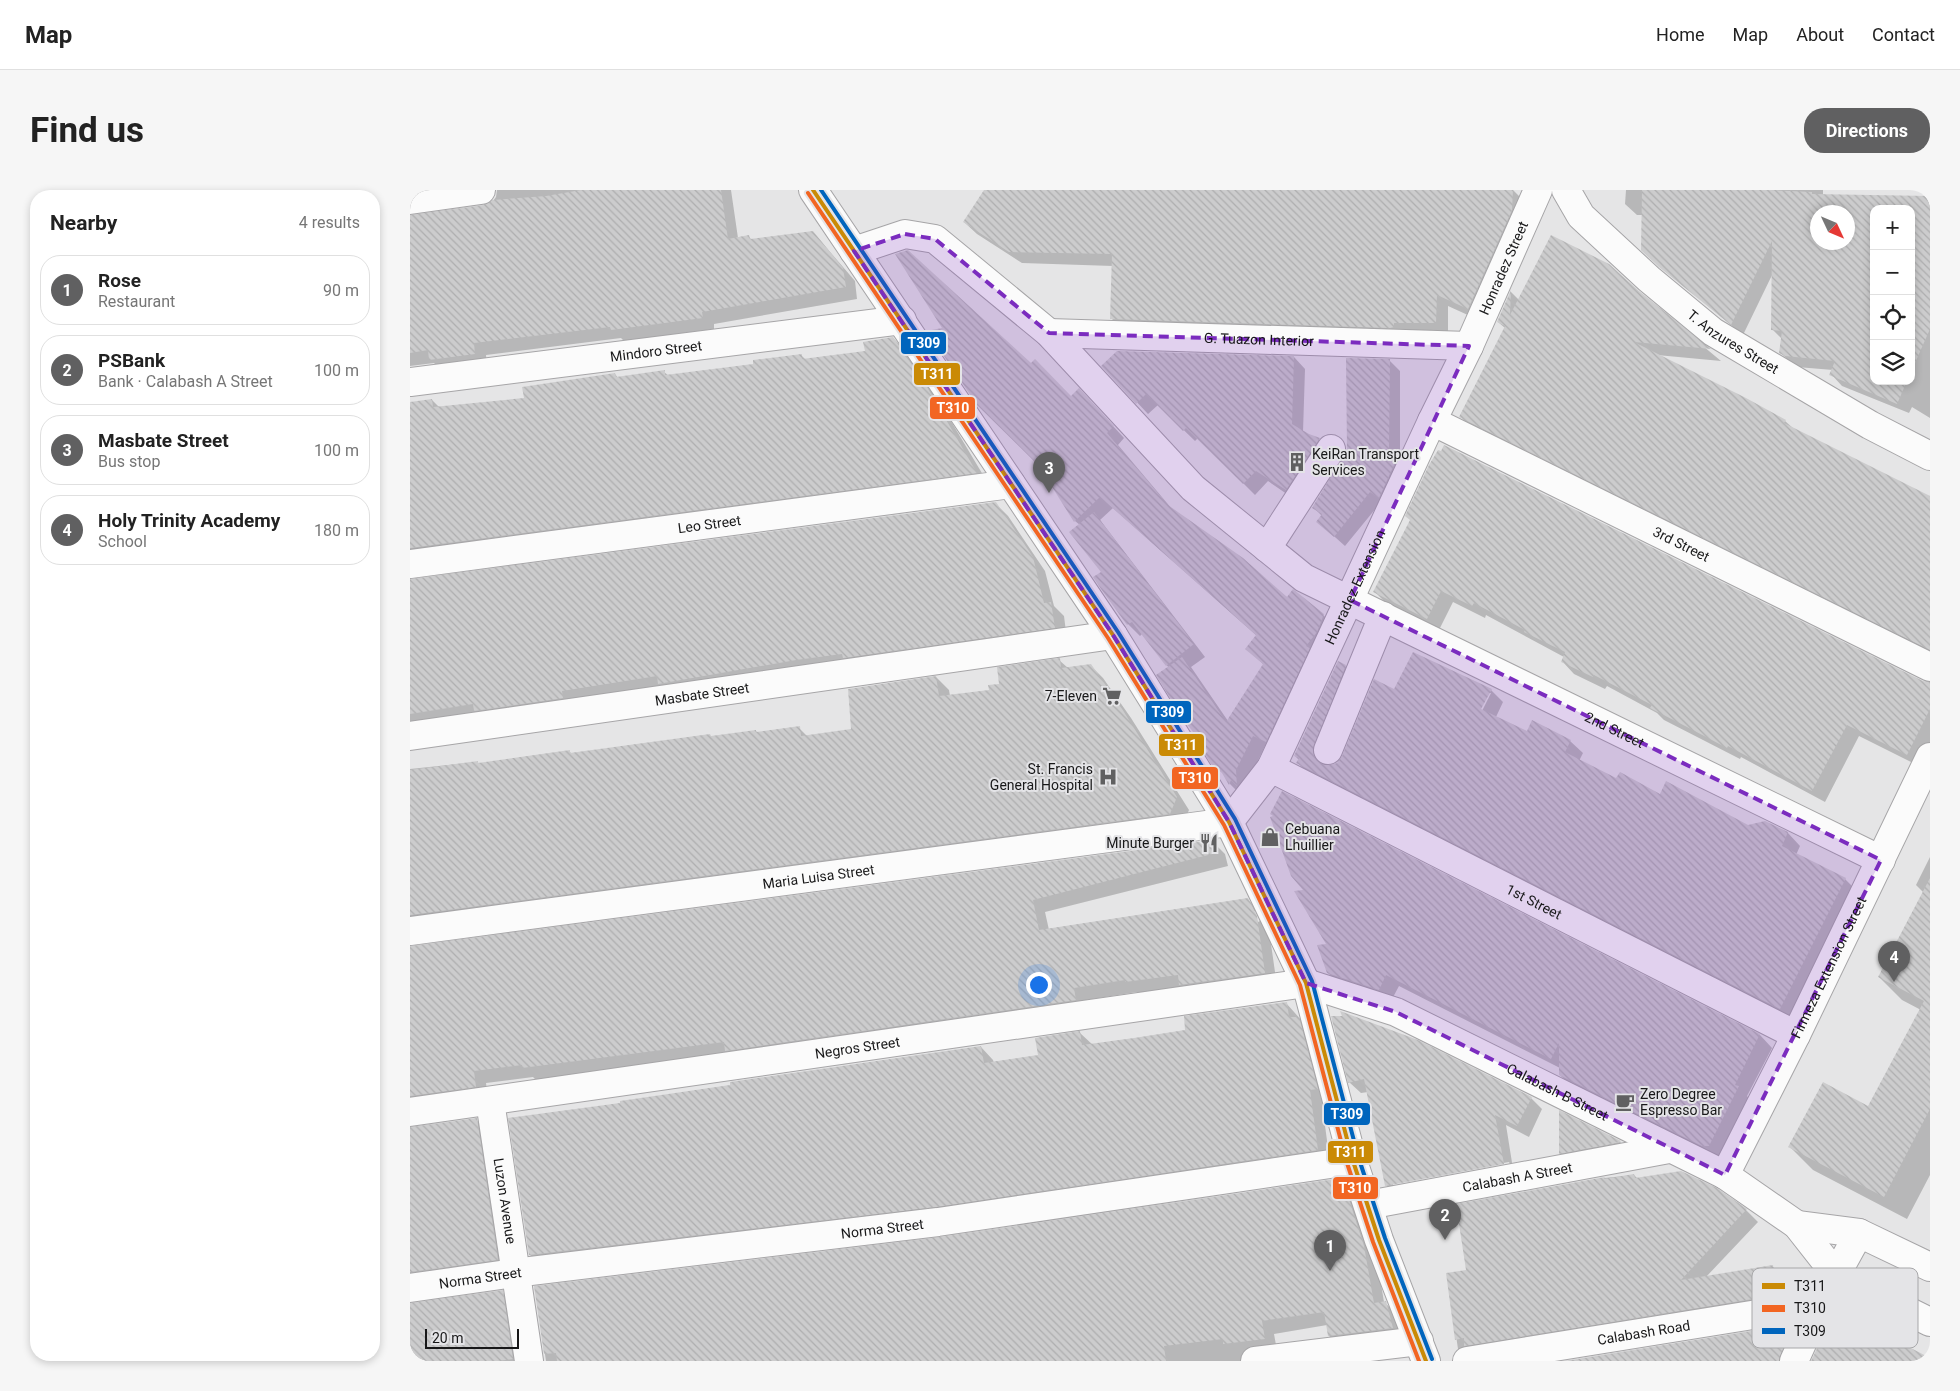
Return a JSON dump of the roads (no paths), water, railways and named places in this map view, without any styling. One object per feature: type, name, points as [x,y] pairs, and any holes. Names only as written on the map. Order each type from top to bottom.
[{"type":"street","points":[[410,200],[481,190]]},
{"type":"street","points":[[813,190],[1113,635],[1229,822],[1306,984],[1352,1158],[1379,1240],[1423,1351],[1255,1361]]},
{"type":"street","name":"Honradez Street","points":[[1469,346],[1538,190]]},
{"type":"street","name":"T. Anzures Street","points":[[1566,190],[1582,216],[1649,279],[1713,332],[1870,425],[1930,456]]},
{"type":"street","points":[[854,251],[905,234],[935,239],[1049,333],[1194,488],[1304,578],[1350,600]]},
{"type":"street","name":"Mindoro Street","points":[[410,382],[902,320]]},
{"type":"street","name":"G. Tuazon Interior","points":[[1049,333],[1469,346]]},
{"type":"street","name":"Honradez Extension","points":[[1229,822],[1271,768],[1432,421],[1469,346]]},
{"type":"street","name":"3rd Street","points":[[1432,421],[1930,667]]},
{"type":"street","points":[[1267,548],[1331,449]]},
{"type":"street","name":"Leo Street","points":[[410,564],[1010,484]]},
{"type":"street","name":"2nd Street","points":[[1350,600],[1881,860]]},
{"type":"street","points":[[1328,750],[1383,616]]},
{"type":"street","name":"Masbate Street","points":[[410,736],[1113,635]]},
{"type":"street","name":"Firmeza Extension Street","points":[[1725,1175],[1796,1035],[1930,757]]},
{"type":"street","name":"1st Street","points":[[1271,768],[1796,1035]]},
{"type":"street","name":"Maria Luisa Street","points":[[410,931],[1229,822]]},
{"type":"street","name":"Negros Street","points":[[410,1112],[1306,984]]},
{"type":"street","name":"Calabash B Street","points":[[1306,984],[1396,1012],[1669,1149],[1725,1175],[1798,1225]]},
{"type":"street","name":"Luzon Avenue","points":[[490,1101],[514,1273],[529,1361]]},
{"type":"street","name":"Calabash A Street","points":[[1368,1205],[1669,1149]]},
{"type":"street","name":"Norma Street","points":[[410,1288],[514,1273],[938,1222],[1337,1163],[1352,1158]]},
{"type":"street","points":[[1798,1225],[1859,1233],[1930,1267]]},
{"type":"street","points":[[1798,1225],[1831,1268]]},
{"type":"street","points":[[1841,1268],[1859,1233]]},
{"type":"street","name":"Calabash Road","points":[[1467,1361],[1752,1315]]},
{"type":"street","points":[[1918,1316],[1930,1322]]},
{"type":"street","points":[[1794,1361],[1800,1348]]},
{"type":"place","name":"KeiRan Transport Services","points":[[1297,462]]},
{"type":"place","name":"Masbate Street","points":[[1049,493]]},
{"type":"place","name":"7-Eleven","points":[[1112,696]]},
{"type":"place","name":"St. Francis General Hospital","points":[[1108,777]]},
{"type":"place","name":"Cebuana Lhuillier","points":[[1270,837]]},
{"type":"place","name":"Minute Burger","points":[[1209,843]]},
{"type":"place","name":"Holy Trinity Academy","points":[[1894,982]]},
{"type":"place","name":"Zero Degree Espresso Bar","points":[[1625,1102]]},
{"type":"place","name":"PSBank","points":[[1445,1240]]},
{"type":"place","name":"Rose","points":[[1330,1271]]}]
